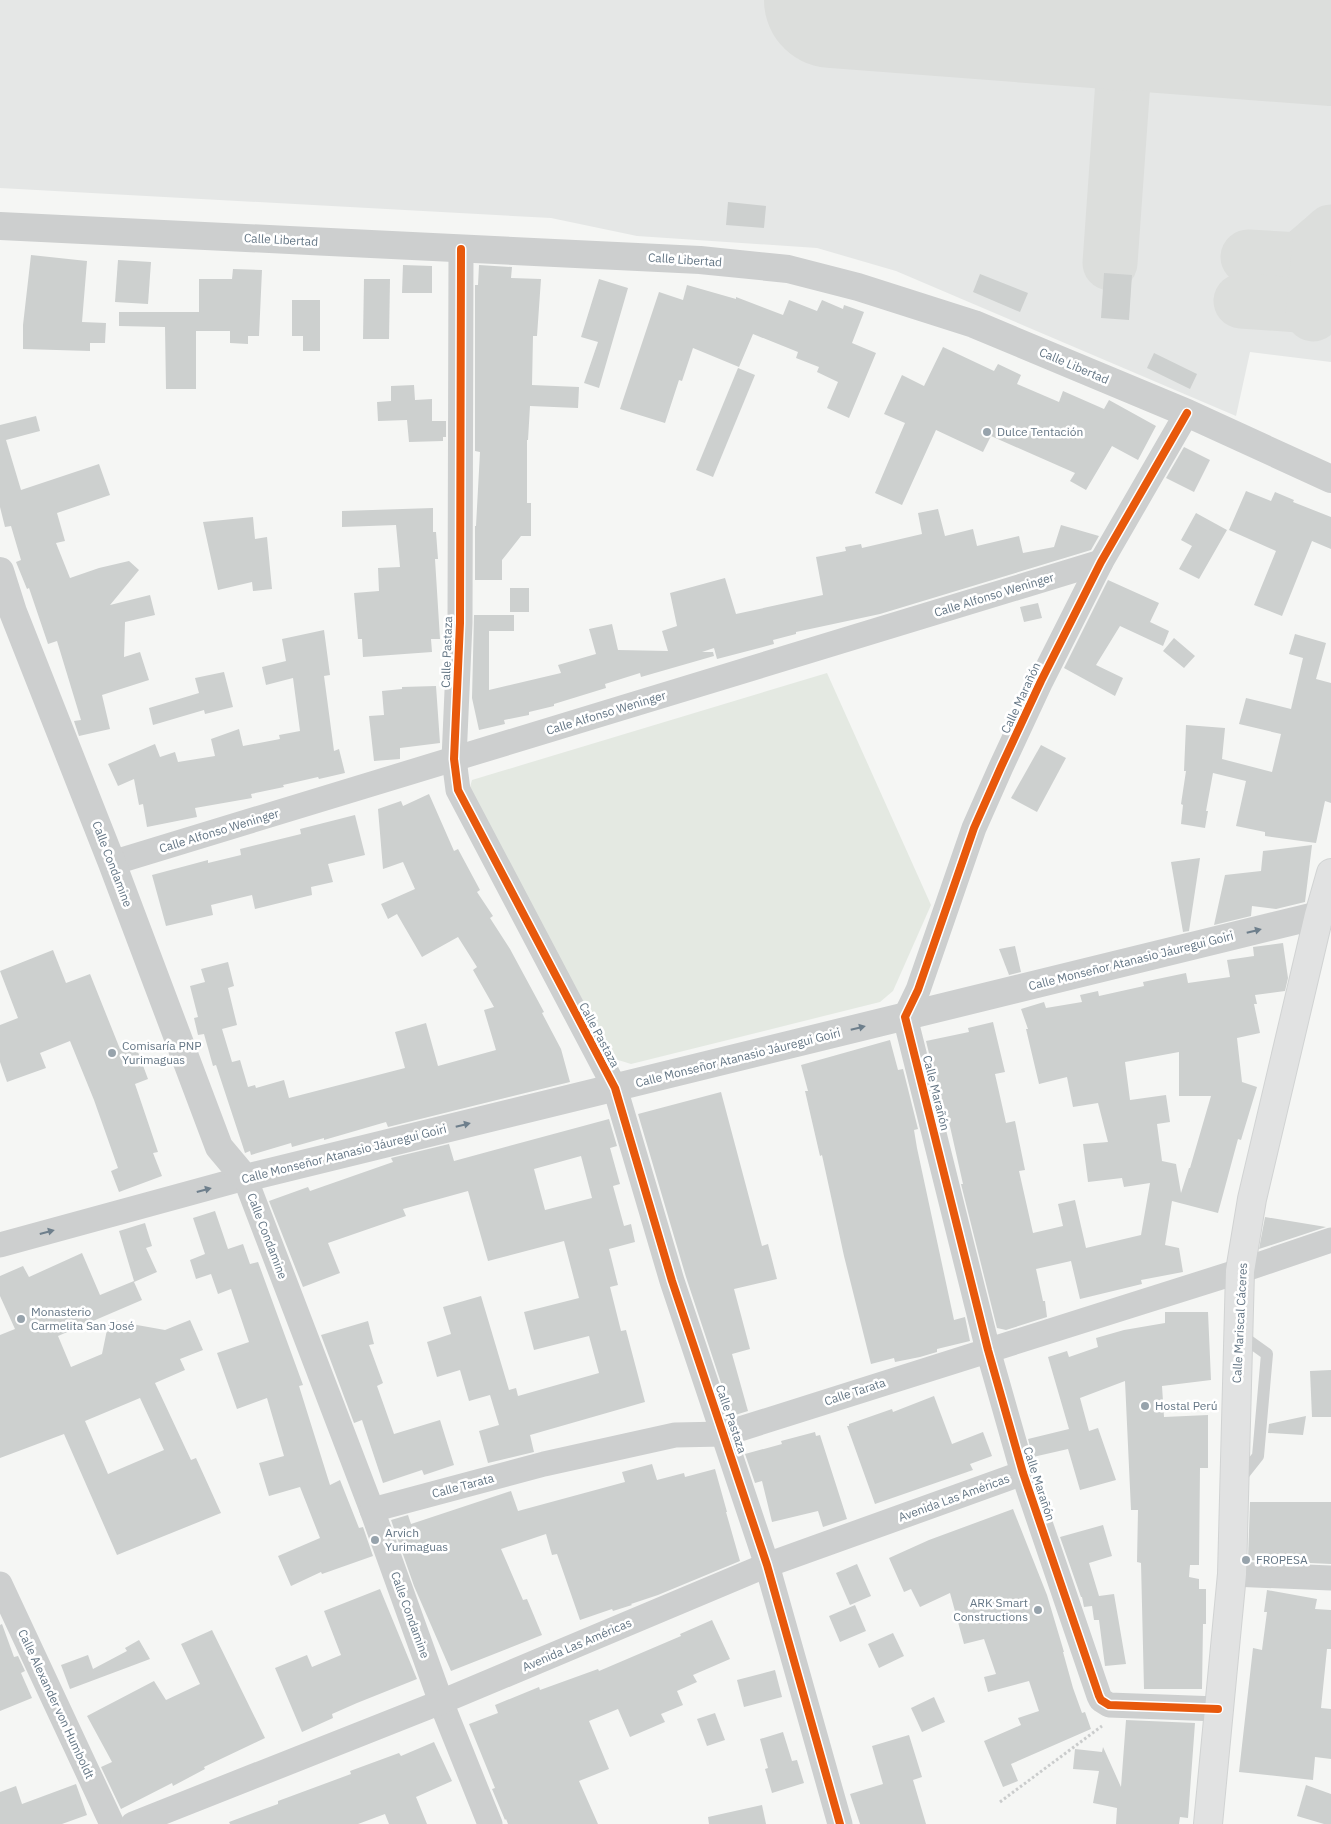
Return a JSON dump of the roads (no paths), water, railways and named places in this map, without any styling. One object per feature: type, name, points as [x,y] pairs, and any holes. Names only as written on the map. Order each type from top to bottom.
[{"type":"highway","name":"Calle Mariscal Cáceres","points":[[1208,1824],[1232,1574],[1240,1271],[1252,1199],[1325,914],[1331,873]]},
{"type":"street","name":"Calle Libertad","points":[[0,226],[700,260],[788,269],[858,287],[974,324],[1187,413],[1331,479]]},
{"type":"street","name":"Calle Pastaza","points":[[462,249],[460,624],[454,759],[458,790],[615,1088],[672,1281],[767,1565],[840,1824]]},
{"type":"street","name":"Calle Marañón","points":[[1187,413],[1100,562],[1041,681],[978,819],[918,990],[906,1017],[988,1350],[1023,1474],[1099,1696],[1104,1703],[1109,1705],[1218,1709]]},
{"type":"street","name":"Calle Alfonso Weninger","points":[[112,863],[1100,562]]},
{"type":"street","name":"Calle Condamine","points":[[0,571],[7,614],[112,863],[219,1146],[245,1178],[372,1510],[441,1702],[490,1824]]},
{"type":"street","name":"Calle Monseñor Atanasio Jáuregui Goiri","points":[[0,1245],[245,1178],[1325,914]]},
{"type":"street","name":"Calle Tarata","points":[[372,1510],[544,1464],[675,1435],[724,1434],[1240,1271],[1331,1240]]},
{"type":"street","name":"Avenida Las Américas","points":[[133,1824],[441,1702],[767,1565],[1023,1474]]},
{"type":"street","points":[[1232,1574],[1331,1578]]},
{"type":"street","name":"Calle Alexander von Humboldt","points":[[0,1584],[112,1824]]},
{"type":"place","name":"Dulce Tentación","points":[[987,432]]},
{"type":"place","name":"Comisaría PNP Yurimaguas","points":[[112,1053]]},
{"type":"place","name":"Monasterio Carmelita San José","points":[[21,1319]]},
{"type":"place","name":"Hostal Perú","points":[[1145,1406]]},
{"type":"place","name":"Arvich Yurimaguas","points":[[375,1540]]},
{"type":"place","name":"FROPESA","points":[[1246,1560]]},
{"type":"place","name":"ARK Smart Constructions","points":[[1038,1610]]}]
